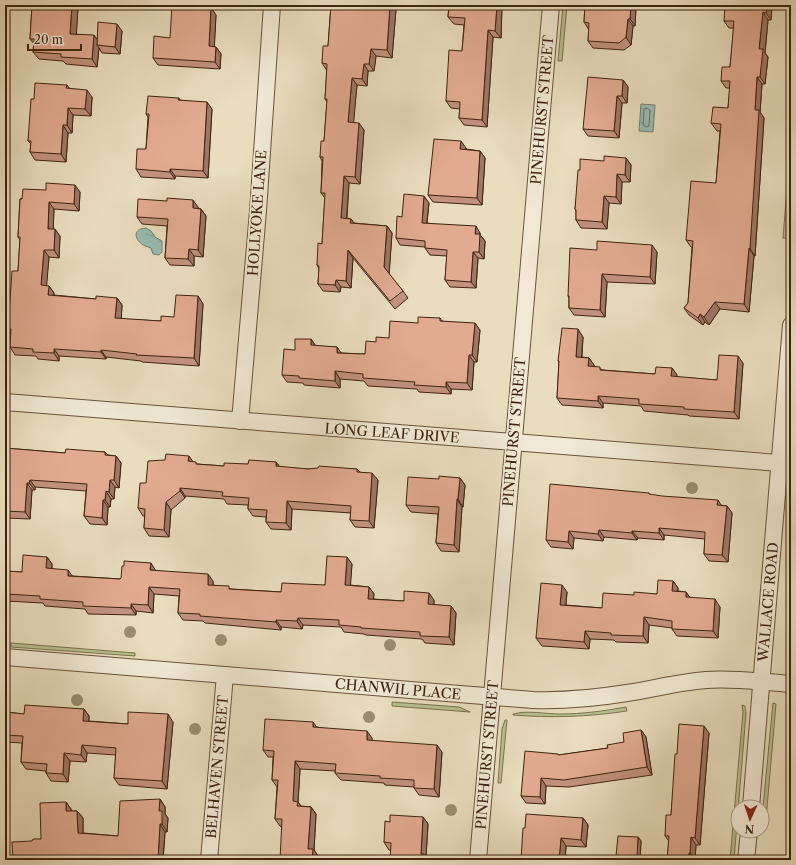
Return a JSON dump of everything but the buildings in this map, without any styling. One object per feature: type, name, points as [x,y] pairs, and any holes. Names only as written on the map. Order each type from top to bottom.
[{"type":"street","name":"HOLLYOKE LANE","points":[[240,421],[258,203],[272,5]]},
{"type":"street","name":"PINEHURST STREET","points":[[478,860],[551,5]]},
{"type":"street","name":"WALLACE ROAD","points":[[752,799],[791,325]]},
{"type":"street","name":"LONG LEAF DRIVE","points":[[5,402],[779,463]]},
{"type":"street","name":"CHANWIL PLACE","points":[[5,657],[492,697],[559,700],[585,699],[705,680],[791,684]]},
{"type":"street","name":"BELHAVEN STREET","points":[[209,860],[225,675]]},
{"type":"street","points":[[746,860],[747,839]]},
{"type":"green space","points":[[563,5],[567,5],[562,61],[558,61]]},
{"type":"green space","points":[[788,175],[791,175],[787,238],[783,238]]},
{"type":"green space","points":[[11,643],[135,653],[135,656],[11,647]]},
{"type":"green space","points":[[392,702],[459,707],[470,712],[392,706]]},
{"type":"green space","points":[[773,703],[776,704],[768,799],[764,799]]},
{"type":"green space","points":[[742,705],[745,706],[746,713],[739,799],[735,799],[743,712]]},
{"type":"green space","points":[[626,707],[627,711],[584,716],[555,717],[513,715],[524,712],[560,714],[576,713]]},
{"type":"green space","points":[[505,720],[507,720],[501,783],[498,783],[502,729]]},
{"type":"green space","points":[[732,839],[736,839],[734,860],[730,860]]},
{"type":"water","points":[[641,104],[655,105],[653,132],[639,131]]},
{"type":"water","points":[[146,228],[151,231],[155,237],[162,241],[162,252],[159,255],[153,254],[151,248],[142,244],[136,236],[138,231]]}]
